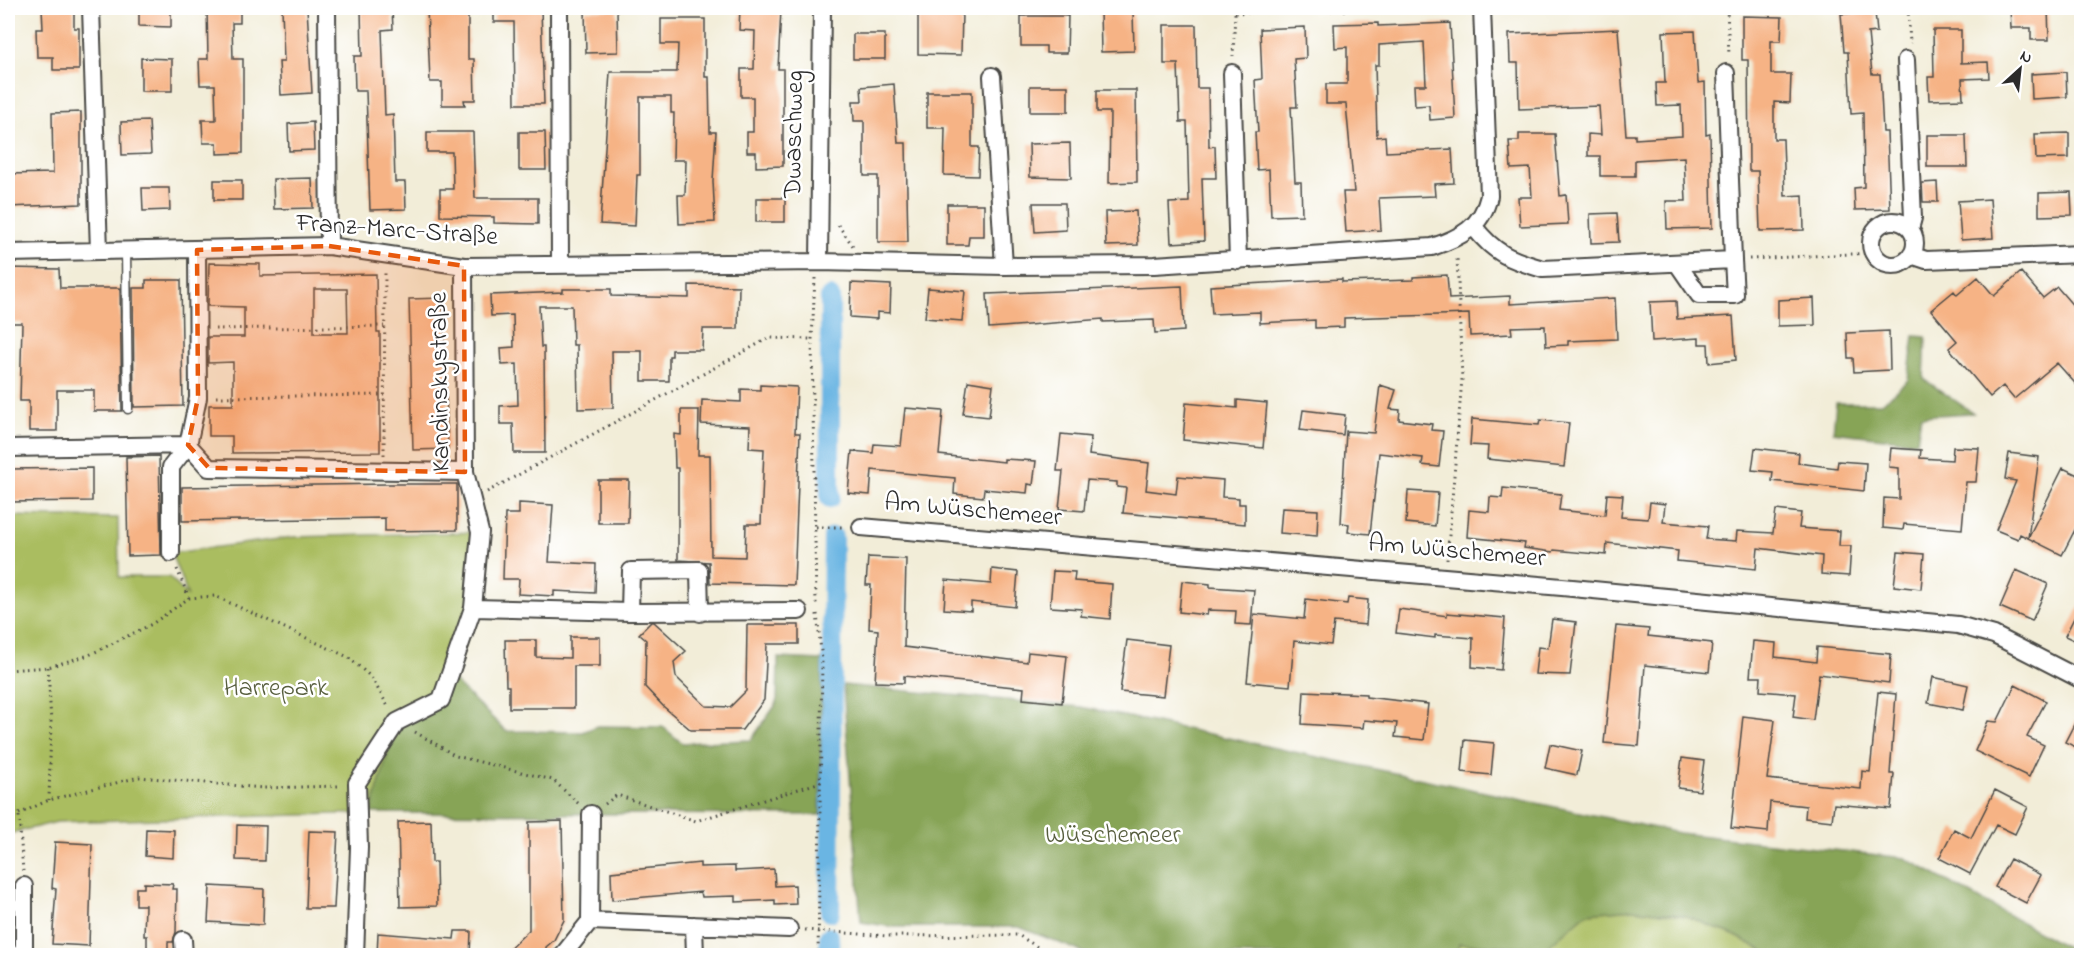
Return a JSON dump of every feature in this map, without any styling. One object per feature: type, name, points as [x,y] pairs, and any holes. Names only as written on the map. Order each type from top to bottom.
[{"type":"street","points":[[91,8],[99,251]]},
{"type":"street","points":[[327,8],[329,246]]},
{"type":"street","points":[[559,8],[560,264]]},
{"type":"street","name":"Dwaschweg","points":[[819,262],[822,8]]},
{"type":"street","points":[[1482,8],[1489,196],[1485,210],[1474,226],[1488,245],[1513,260],[1543,268],[1733,260]]},
{"type":"street","points":[[1906,60],[1913,218],[1910,229]]},
{"type":"street","points":[[1232,72],[1238,261]]},
{"type":"street","points":[[1677,263],[1699,295],[1735,295],[1726,72]]},
{"type":"street","points":[[992,76],[1004,266]]},
{"type":"street","points":[[1899,221],[1910,229],[1915,242],[1911,255],[1906,261],[1892,265],[1878,259],[1873,253],[1872,238],[1879,225],[1899,221]]},
{"type":"street","name":"Franz-Marc-Straße","points":[[8,253],[329,246],[464,266],[819,262],[1004,266],[1238,261],[1432,247],[1455,239],[1474,226]]},
{"type":"street","points":[[171,553],[171,467],[188,445],[198,398],[197,250]]},
{"type":"street","points":[[1911,255],[1926,260],[2082,254]]},
{"type":"street","name":"Kandinskystraße","points":[[397,722],[441,700],[473,608],[480,532],[465,472],[464,266]]},
{"type":"street","points":[[8,448],[188,445],[209,468],[465,472]]},
{"type":"street","name":"Am Wüschemeer","points":[[861,527],[1446,577],[1958,625],[1994,635],[2082,680]]},
{"type":"street","points":[[630,612],[631,571],[699,570],[700,613]]},
{"type":"street","points":[[473,608],[700,613],[799,611]]},
{"type":"street","points":[[355,956],[359,847],[357,783],[397,722]]},
{"type":"street","points":[[562,956],[590,921],[591,814]]},
{"type":"street","points":[[23,956],[24,886]]},
{"type":"street","points":[[590,921],[789,929]]},
{"type":"street","points":[[694,925],[695,956]]},
{"type":"lane","points":[[126,251],[128,409]]},
{"type":"lane","points":[[8,901],[19,906],[24,921]]},
{"type":"lane","points":[[8,946],[23,956]]},
{"type":"path","points":[[1232,8],[1235,13],[1232,72]]},
{"type":"path","points":[[1235,13],[1438,8]]},
{"type":"path","points":[[1726,72],[1729,60],[1727,8]]},
{"type":"path","points":[[1906,60],[1910,51],[1908,8]]},
{"type":"path","points":[[1446,577],[1462,379],[1459,270],[1455,239]]},
{"type":"path","points":[[384,472],[386,253]]},
{"type":"path","points":[[1733,260],[1873,253]]},
{"type":"path","points":[[199,330],[384,326]]},
{"type":"path","points":[[472,500],[769,338],[812,339]]},
{"type":"path","points":[[198,398],[385,394]]},
{"type":"path","name":"Am Wüschemeer","points":[[816,527],[861,527]]},
{"type":"path","points":[[171,553],[189,598]]},
{"type":"path","points":[[8,670],[48,667],[89,655],[152,624],[189,598],[215,596],[348,657],[371,677],[397,722],[456,756],[553,780],[591,814],[617,795],[696,821],[821,782]]},
{"type":"path","points":[[48,667],[51,722],[49,800]]},
{"type":"path","points":[[8,819],[19,816],[49,800],[139,777],[263,788],[325,788],[357,783]]},
{"type":"path","points":[[19,816],[24,886]]},
{"type":"path","points":[[789,929],[888,936],[1018,935],[1052,956]]},
{"type":"highlighted area","points":[[329,246],[464,266],[465,472],[209,468],[188,445],[198,398],[197,250]]},
{"type":"green space","points":[[1914,336],[1926,337],[1924,379],[1973,413],[1921,416],[1917,442],[1833,432],[1836,403],[1882,403],[1908,380]]},
{"type":"green space","name":"Harrepark","points":[[8,516],[118,518],[119,577],[169,577],[188,596],[171,553],[294,537],[480,532],[473,608],[441,700],[397,722],[371,813],[57,822],[8,834]]},
{"type":"green space","points":[[778,658],[822,660],[820,815],[371,813],[397,722],[441,700],[449,676],[506,731],[583,732],[597,726],[663,727],[682,743],[751,740],[777,703]]},
{"type":"green space","name":"Wüschemeer","points":[[843,685],[1081,707],[1679,833],[1905,858],[2081,955],[1771,955],[1736,936],[1686,916],[1633,909],[1587,913],[1546,948],[1459,944],[1456,956],[1090,955],[1019,927],[893,927],[861,922]]},
{"type":"green space","points":[[1633,909],[1686,916],[1736,936],[1771,955],[1456,956],[1459,944],[1546,948],[1587,913]]},
{"type":"building","points":[[42,8],[74,8],[74,28],[79,28],[79,70],[53,70],[53,57],[37,57],[36,29],[43,29]]},
{"type":"building","points":[[139,8],[171,8],[171,27],[139,26]]},
{"type":"building","points":[[207,8],[240,8],[240,23],[232,23],[233,59],[243,59],[243,153],[217,154],[217,143],[203,143],[202,120],[216,120],[215,85],[200,85],[199,59],[208,59]]},
{"type":"building","points":[[282,8],[307,8],[312,93],[281,95],[279,62],[284,62]]},
{"type":"building","points":[[361,8],[392,8],[393,29],[382,30],[385,115],[393,114],[395,182],[405,182],[406,209],[370,210],[366,91],[355,91],[354,56],[362,56]]},
{"type":"building","points":[[427,8],[464,8],[465,13],[468,13],[468,59],[474,59],[475,100],[464,100],[465,105],[442,105],[442,82],[430,82]]},
{"type":"building","points":[[494,8],[541,8],[544,104],[515,104],[514,22],[494,22]]},
{"type":"building","points":[[740,8],[781,9],[778,69],[783,69],[783,166],[756,167],[756,152],[747,152],[747,132],[753,132],[753,97],[741,97],[741,69],[754,69],[755,31],[739,30]]},
{"type":"building","points":[[2010,8],[2048,8],[2049,40],[2031,40],[2031,28],[2011,28]]},
{"type":"building","points":[[585,10],[617,10],[618,52],[586,53]]},
{"type":"building","points":[[1100,11],[1133,11],[1134,51],[1101,52]]},
{"type":"building","points":[[918,12],[962,12],[961,55],[918,54]]},
{"type":"building","points":[[1875,12],[1877,32],[1868,33],[1872,74],[1880,74],[1883,132],[1887,132],[1890,209],[1855,210],[1854,188],[1864,187],[1863,113],[1851,114],[1848,52],[1844,52],[1841,14]]},
{"type":"building","points":[[1021,16],[1068,16],[1067,53],[1046,53],[1046,46],[1021,46]]},
{"type":"building","points":[[1742,16],[1782,17],[1781,41],[1771,41],[1771,74],[1791,74],[1790,103],[1774,102],[1774,139],[1783,139],[1785,196],[1803,195],[1804,230],[1760,231],[1758,171],[1749,171],[1748,60],[1742,60]]},
{"type":"building","points":[[661,19],[705,19],[705,77],[709,77],[710,132],[716,132],[713,181],[715,222],[679,224],[678,195],[685,195],[686,160],[673,160],[674,113],[671,113],[671,97],[640,97],[640,175],[637,175],[635,226],[600,224],[610,72],[677,72],[678,44],[661,44]]},
{"type":"building","points":[[1378,23],[1378,26],[1450,23],[1455,118],[1430,120],[1429,105],[1415,106],[1414,85],[1426,85],[1424,42],[1379,45],[1379,65],[1375,65],[1377,137],[1385,136],[1386,152],[1452,149],[1454,183],[1434,184],[1435,196],[1379,198],[1381,230],[1346,232],[1343,192],[1354,192],[1346,104],[1326,104],[1326,84],[1347,84],[1347,47],[1335,48],[1334,24]]},
{"type":"building","points":[[1164,25],[1196,25],[1197,88],[1208,88],[1209,147],[1215,146],[1216,178],[1202,178],[1204,241],[1171,243],[1169,203],[1189,202],[1187,122],[1180,122],[1178,64],[1164,64]]},
{"type":"building","points":[[1305,27],[1306,58],[1294,59],[1297,107],[1291,107],[1295,182],[1301,182],[1302,215],[1271,216],[1269,169],[1257,170],[1255,132],[1258,132],[1255,80],[1262,79],[1260,29]]},
{"type":"building","points":[[1618,29],[1626,135],[1635,135],[1635,139],[1682,136],[1681,105],[1657,106],[1656,83],[1665,83],[1663,32],[1695,31],[1698,83],[1705,82],[1706,135],[1710,134],[1712,228],[1667,229],[1666,201],[1686,201],[1684,157],[1635,160],[1635,176],[1600,176],[1600,156],[1588,156],[1588,134],[1601,135],[1599,106],[1519,109],[1518,63],[1510,63],[1509,34]]},
{"type":"building","points":[[1933,30],[1961,30],[1961,63],[1988,62],[1989,78],[1962,79],[1963,99],[1929,100],[1928,77],[1934,77]]},
{"type":"building","points":[[853,34],[885,34],[885,59],[853,59]]},
{"type":"building","points":[[141,58],[172,59],[172,91],[141,91]]},
{"type":"building","points":[[2066,72],[2067,97],[2032,99],[2031,74]]},
{"type":"building","points":[[894,84],[898,143],[906,143],[908,242],[878,242],[878,176],[864,176],[864,121],[854,121],[853,101],[862,101],[861,87]]},
{"type":"building","points":[[1030,86],[1068,86],[1068,112],[1030,112]]},
{"type":"building","points":[[1097,90],[1136,90],[1137,182],[1109,183],[1110,112],[1097,112]]},
{"type":"building","points":[[927,92],[972,92],[972,147],[979,147],[978,176],[944,175],[945,128],[927,128]]},
{"type":"building","points":[[81,112],[81,204],[8,207],[8,174],[53,173],[52,113]]},
{"type":"building","points":[[149,121],[151,154],[122,155],[121,122]]},
{"type":"building","points":[[313,122],[314,150],[289,151],[288,124]]},
{"type":"building","points":[[427,132],[473,132],[475,198],[538,198],[538,224],[494,223],[494,217],[440,216],[440,189],[453,189],[452,152],[427,152]]},
{"type":"building","points":[[519,132],[545,132],[546,170],[519,170]]},
{"type":"building","points":[[2069,133],[2069,158],[2036,159],[2035,134]]},
{"type":"building","points":[[1519,134],[1555,134],[1560,196],[1566,195],[1568,224],[1520,226],[1518,197],[1532,197],[1530,168],[1511,169],[1509,141],[1519,141]]},
{"type":"building","points":[[1927,135],[1966,135],[1967,167],[1927,167]]},
{"type":"building","points":[[1070,143],[1071,178],[1030,177],[1029,144]]},
{"type":"building","points":[[312,178],[313,208],[274,209],[273,179]]},
{"type":"building","points":[[214,180],[242,180],[242,200],[214,200]]},
{"type":"building","points":[[1937,182],[1938,202],[1923,202],[1922,183]]},
{"type":"building","points":[[142,188],[169,188],[170,210],[143,211]]},
{"type":"building","points":[[2071,192],[2072,215],[2039,216],[2039,193]]},
{"type":"building","points":[[756,198],[785,198],[785,222],[756,222]]},
{"type":"building","points":[[1990,199],[1993,238],[1961,240],[1958,201]]},
{"type":"building","points":[[1033,203],[1065,203],[1066,230],[1035,232]]},
{"type":"building","points":[[947,204],[984,204],[984,236],[969,236],[968,245],[947,245]]},
{"type":"building","points":[[1136,211],[1138,245],[1106,246],[1105,212]]},
{"type":"building","points":[[1617,213],[1619,242],[1591,243],[1590,214]]},
{"type":"building","points":[[209,263],[260,264],[260,276],[376,274],[377,332],[380,332],[380,452],[232,453],[232,436],[209,436],[209,405],[233,405],[233,362],[208,363],[208,337],[244,337],[244,307],[208,306]],"holes":[[[314,289],[347,289],[348,333],[314,333]]]},
{"type":"building","points":[[8,268],[59,269],[60,288],[120,288],[122,411],[94,411],[94,390],[57,390],[57,431],[29,431],[29,401],[20,401],[22,323],[8,323]]},
{"type":"building","points":[[2021,272],[2043,298],[2057,287],[2082,316],[2082,391],[2057,363],[2014,399],[2003,386],[1990,397],[1949,348],[1957,341],[1931,310],[1954,291],[1957,295],[1978,277],[1994,296]]},
{"type":"building","points":[[1447,275],[1449,299],[1510,296],[1510,304],[1615,298],[1617,339],[1568,341],[1568,345],[1546,346],[1545,326],[1511,327],[1512,334],[1470,336],[1469,314],[1344,318],[1344,327],[1315,328],[1315,320],[1260,323],[1260,312],[1212,314],[1210,286],[1342,279],[1342,282],[1413,280],[1413,277]]},
{"type":"building","points":[[146,280],[181,280],[183,406],[134,407],[133,288],[146,288]]},
{"type":"building","points":[[851,283],[891,285],[890,313],[877,312],[877,319],[850,317]]},
{"type":"building","points":[[689,285],[739,286],[738,329],[703,329],[702,350],[672,350],[672,356],[669,356],[669,381],[642,381],[642,351],[612,351],[613,408],[578,409],[577,345],[573,345],[572,306],[539,306],[541,347],[544,347],[545,453],[514,453],[513,424],[500,424],[500,406],[518,405],[517,364],[502,365],[501,348],[514,347],[513,315],[491,316],[490,295],[563,292],[563,289],[611,289],[611,296],[689,298]]},
{"type":"building","points":[[1182,286],[1184,331],[1155,333],[1154,320],[1103,322],[1103,319],[989,328],[987,294]]},
{"type":"building","points":[[928,288],[965,291],[962,321],[925,318]]},
{"type":"building","points":[[443,298],[448,449],[413,450],[409,299]]},
{"type":"building","points":[[1814,298],[1815,325],[1778,326],[1778,300]]},
{"type":"building","points":[[1676,301],[1677,319],[1733,316],[1736,360],[1709,363],[1708,344],[1699,344],[1699,338],[1652,341],[1650,302]]},
{"type":"building","points":[[1889,331],[1890,370],[1854,372],[1853,358],[1848,358],[1847,333]]},
{"type":"building","points":[[968,381],[993,385],[989,417],[963,414]]},
{"type":"building","points":[[760,385],[797,387],[795,433],[800,433],[794,585],[710,583],[709,562],[678,560],[678,468],[675,468],[674,434],[681,435],[681,410],[699,410],[698,455],[710,455],[711,556],[745,557],[746,524],[761,524],[764,449],[749,448],[750,426],[701,424],[702,400],[741,402],[741,389],[760,390]]},
{"type":"building","points":[[1380,385],[1396,390],[1390,409],[1400,410],[1399,420],[1432,424],[1431,430],[1443,431],[1439,467],[1422,465],[1423,458],[1379,453],[1370,534],[1348,532],[1349,524],[1341,523],[1346,431],[1374,433]]},
{"type":"building","points":[[1237,400],[1267,403],[1263,448],[1183,440],[1186,403],[1237,408]]},
{"type":"building","points":[[905,408],[943,411],[939,455],[1004,462],[1004,459],[1036,461],[1033,485],[1028,484],[1027,493],[984,489],[983,497],[954,494],[955,478],[872,470],[870,495],[848,493],[852,451],[873,453],[874,444],[901,446]]},
{"type":"building","points":[[1303,410],[1345,415],[1343,435],[1300,430]]},
{"type":"building","points":[[1472,419],[1539,425],[1540,420],[1569,423],[1564,467],[1487,459],[1488,446],[1470,445]]},
{"type":"building","points":[[1061,434],[1091,437],[1089,455],[1149,463],[1146,490],[1176,494],[1178,476],[1223,480],[1222,497],[1239,498],[1239,504],[1245,504],[1245,524],[1123,513],[1126,488],[1117,487],[1117,482],[1087,480],[1084,511],[1059,509],[1063,471],[1057,471]]},
{"type":"building","points":[[1953,447],[1979,448],[1976,482],[1966,482],[1962,529],[1904,524],[1903,530],[1883,528],[1884,498],[1899,499],[1899,468],[1889,467],[1891,448],[1921,450],[1920,458],[1952,460]]},
{"type":"building","points":[[1755,448],[1799,453],[1798,463],[1837,468],[1838,461],[1866,463],[1864,491],[1772,481],[1773,472],[1752,470]]},
{"type":"building","points":[[2009,453],[2039,457],[2028,538],[2020,534],[2018,539],[1996,530],[2016,481],[2005,479]]},
{"type":"building","points":[[159,456],[161,555],[128,556],[126,457]]},
{"type":"building","points":[[92,468],[92,501],[8,502],[8,469]]},
{"type":"building","points":[[2063,468],[2082,477],[2082,516],[2062,555],[2028,538]]},
{"type":"building","points":[[598,480],[629,480],[628,523],[598,523]]},
{"type":"building","points":[[457,484],[457,530],[385,531],[385,518],[182,521],[182,487]]},
{"type":"building","points":[[1503,488],[1561,494],[1559,510],[1605,515],[1607,494],[1623,495],[1621,517],[1648,519],[1650,502],[1665,504],[1663,522],[1708,526],[1706,539],[1736,541],[1737,531],[1773,533],[1776,510],[1801,513],[1799,528],[1840,531],[1839,546],[1851,546],[1849,576],[1821,574],[1822,556],[1758,548],[1756,569],[1677,561],[1678,551],[1607,543],[1606,555],[1554,550],[1553,552],[1524,548],[1525,543],[1467,537],[1469,510],[1489,512],[1490,497],[1502,498]]},
{"type":"building","points":[[1408,491],[1438,493],[1435,526],[1406,523]]},
{"type":"building","points":[[519,503],[553,505],[549,562],[596,564],[595,593],[554,591],[554,596],[518,594],[519,579],[503,579],[505,514],[519,514]]},
{"type":"building","points":[[1282,508],[1318,510],[1317,536],[1280,533]]},
{"type":"building","points":[[1898,552],[1924,554],[1921,589],[1894,586]]},
{"type":"building","points":[[868,557],[906,559],[904,647],[1027,662],[1028,652],[1067,656],[1062,703],[1023,699],[1024,688],[904,676],[904,683],[875,682],[878,630],[869,629],[871,585],[866,585]]},
{"type":"building","points":[[992,569],[1018,572],[1015,607],[971,602],[971,611],[944,609],[946,580],[991,584]]},
{"type":"building","points":[[2016,570],[2048,584],[2032,621],[2000,607]]},
{"type":"building","points":[[1053,571],[1075,572],[1074,581],[1112,584],[1110,619],[1081,616],[1082,609],[1050,607]]},
{"type":"building","points":[[1182,581],[1210,584],[1210,587],[1254,590],[1251,625],[1235,624],[1236,611],[1208,610],[1207,615],[1179,612]]},
{"type":"building","points":[[1348,598],[1368,600],[1366,625],[1334,622],[1331,645],[1294,641],[1290,686],[1247,682],[1254,614],[1304,619],[1306,599],[1347,604]]},
{"type":"building","points":[[2082,602],[2082,644],[2065,636]]},
{"type":"building","points":[[1399,609],[1447,616],[1447,613],[1505,618],[1501,670],[1472,667],[1473,638],[1435,635],[1435,638],[1396,633]]},
{"type":"building","points":[[1552,619],[1576,622],[1570,675],[1535,674],[1538,647],[1548,648]]},
{"type":"building","points":[[651,622],[654,622],[686,651],[674,662],[676,677],[706,706],[730,707],[746,691],[747,625],[799,625],[799,644],[767,644],[764,700],[742,730],[691,730],[645,687],[646,640],[639,634]]},
{"type":"building","points":[[1616,626],[1649,629],[1648,636],[1712,643],[1709,672],[1645,665],[1639,746],[1604,743]]},
{"type":"building","points":[[570,637],[600,637],[600,666],[574,666],[574,708],[509,708],[505,640],[536,640],[536,657],[570,658]]},
{"type":"building","points":[[1127,640],[1169,645],[1163,696],[1120,692]]},
{"type":"building","points":[[1753,641],[1776,643],[1775,657],[1816,662],[1817,647],[1891,654],[1889,683],[1819,674],[1813,720],[1793,717],[1796,694],[1760,691],[1761,677],[1750,677]]},
{"type":"building","points":[[1933,677],[1968,685],[1963,710],[1928,703]]},
{"type":"building","points":[[2015,685],[2046,701],[2027,737],[2044,745],[2029,777],[1975,751],[1988,721],[1997,722]]},
{"type":"building","points":[[1304,691],[1366,694],[1366,697],[1428,704],[1424,740],[1395,737],[1397,723],[1364,720],[1363,728],[1302,724]]},
{"type":"building","points":[[1878,692],[1896,694],[1890,774],[1894,774],[1891,809],[1834,804],[1832,821],[1805,818],[1806,806],[1770,802],[1768,832],[1731,828],[1743,716],[1775,720],[1767,779],[1861,789],[1862,771],[1870,772]]},
{"type":"building","points":[[2082,709],[2082,750],[2065,742]]},
{"type":"building","points":[[1465,740],[1494,743],[1491,775],[1462,772]]},
{"type":"building","points":[[1550,744],[1582,751],[1577,775],[1545,768]]},
{"type":"building","points":[[1682,758],[1704,761],[1700,791],[1678,788]]},
{"type":"building","points":[[1995,790],[2028,807],[2015,834],[1996,825],[1970,874],[1939,858],[1954,829],[1971,838]]},
{"type":"building","points":[[431,821],[432,862],[436,862],[437,906],[400,907],[398,822]]},
{"type":"building","points":[[562,821],[564,920],[554,940],[546,947],[546,956],[502,956],[529,930],[529,822]]},
{"type":"building","points":[[237,825],[266,826],[265,861],[236,860]]},
{"type":"building","points":[[146,829],[174,830],[173,858],[145,856]]},
{"type":"building","points":[[309,831],[338,832],[334,908],[306,908]]},
{"type":"building","points":[[55,842],[92,844],[89,946],[52,944],[56,889],[52,888]]},
{"type":"building","points":[[2010,859],[2041,875],[2026,903],[1995,887]]},
{"type":"building","points":[[700,863],[700,867],[735,866],[735,871],[774,869],[775,886],[795,885],[796,904],[775,905],[775,900],[736,902],[736,896],[702,897],[701,892],[612,900],[611,872]]},
{"type":"building","points":[[144,883],[173,884],[172,889],[177,889],[176,932],[173,942],[168,942],[168,951],[147,951],[147,936],[144,936],[145,905],[136,905],[136,888],[144,888]]},
{"type":"building","points":[[210,886],[264,889],[263,925],[208,922]]},
{"type":"building","points":[[455,931],[471,931],[470,956],[377,956],[378,933],[454,939]]},
{"type":"waterway","points":[[830,297],[830,498]]},
{"type":"waterway","points":[[830,912],[833,537]]},
{"type":"waterway","points":[[829,937],[830,956]]}]
